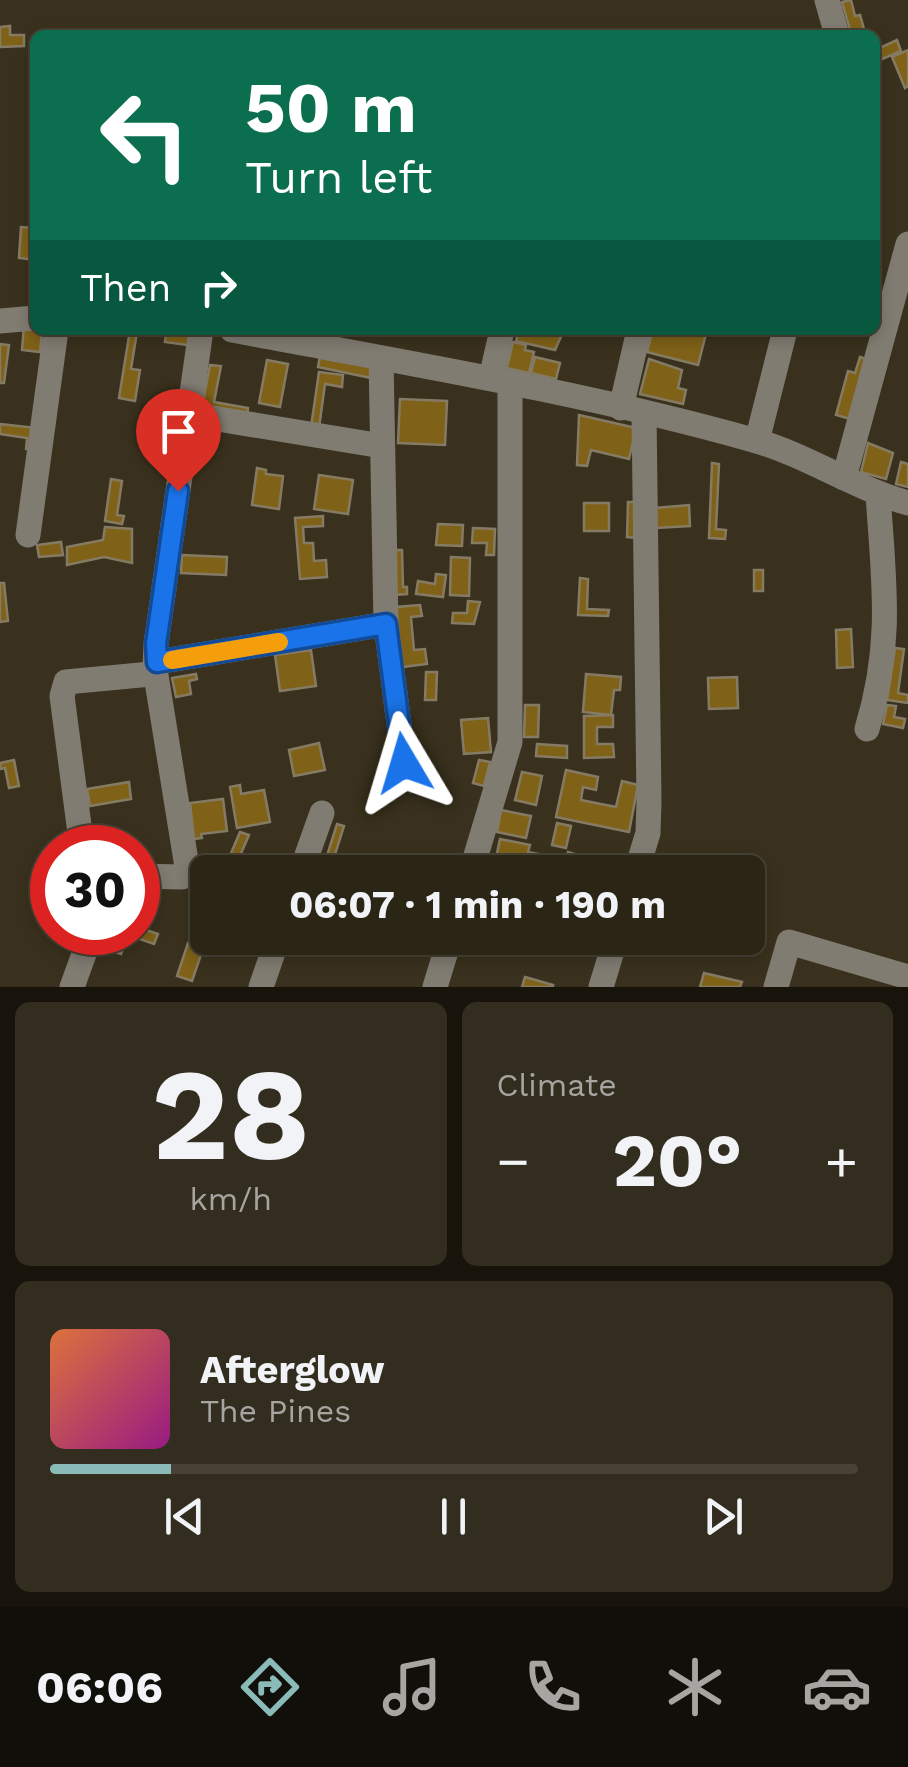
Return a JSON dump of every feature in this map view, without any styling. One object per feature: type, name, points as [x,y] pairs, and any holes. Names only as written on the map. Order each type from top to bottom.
[{"type":"street","points":[[826,0],[835,30]]},
{"type":"street","points":[[844,478],[908,244]]},
{"type":"street","points":[[0,321],[30,318]]},
{"type":"street","points":[[28,535],[55,335]]},
{"type":"street","points":[[160,876],[182,877],[187,867],[156,666],[156,644],[200,335]]},
{"type":"street","points":[[259,335],[500,380],[757,441],[878,495],[908,503]]},
{"type":"street","points":[[375,335],[386,624],[404,763]]},
{"type":"street","points":[[476,855],[510,742],[502,335]]},
{"type":"street","points":[[639,335],[633,411],[649,802],[648,833],[641,855]]},
{"type":"street","points":[[757,441],[784,335]]},
{"type":"street","points":[[188,414],[382,446]]},
{"type":"street","points":[[867,729],[880,688],[886,624],[878,495]]},
{"type":"street","points":[[156,666],[386,624]]},
{"type":"street","points":[[79,825],[63,687],[66,682],[152,674],[156,666]]},
{"type":"street","points":[[307,855],[322,813]]},
{"type":"street","points":[[776,987],[789,942],[908,977]]},
{"type":"street","points":[[72,987],[84,955]]},
{"type":"street","points":[[260,987],[272,955]]},
{"type":"street","points":[[435,987],[445,955]]},
{"type":"street","points":[[601,987],[611,955]]},
{"type":"building","points":[[851,0],[864,29],[850,30],[842,2]]},
{"type":"building","points":[[10,26],[10,35],[24,35],[24,46],[0,47],[0,27]]},
{"type":"building","points":[[897,40],[901,51],[880,60],[880,48]]},
{"type":"building","points":[[908,50],[908,86],[905,88],[892,57]]},
{"type":"building","points":[[21,227],[30,228],[30,259],[19,258]]},
{"type":"building","points":[[24,326],[30,327],[30,335],[42,335],[40,352],[22,350]]},
{"type":"building","points":[[129,335],[137,335],[131,369],[140,370],[135,401],[119,398]]},
{"type":"building","points":[[166,335],[196,337],[187,345],[165,342]]},
{"type":"building","points":[[518,335],[562,335],[555,350],[516,341]]},
{"type":"building","points":[[652,335],[706,335],[698,365],[647,352]]},
{"type":"building","points":[[513,342],[534,352],[529,373],[507,368]]},
{"type":"building","points":[[0,344],[9,345],[4,383],[0,383]]},
{"type":"building","points":[[320,356],[374,367],[371,378],[318,367]]},
{"type":"building","points":[[535,357],[560,363],[556,379],[531,373]]},
{"type":"building","points":[[860,357],[867,359],[850,419],[836,415],[848,371],[855,373]]},
{"type":"building","points":[[649,359],[682,370],[678,388],[686,390],[683,404],[640,394]]},
{"type":"building","points":[[267,360],[288,364],[280,407],[259,403]]},
{"type":"building","points":[[210,365],[221,366],[214,402],[248,408],[247,416],[202,408]]},
{"type":"building","points":[[319,372],[343,375],[342,387],[325,384],[319,428],[311,427]]},
{"type":"building","points":[[400,399],[447,401],[445,445],[398,443]]},
{"type":"building","points":[[579,415],[636,428],[629,459],[591,450],[587,466],[577,465]]},
{"type":"building","points":[[0,424],[37,428],[34,450],[26,449],[27,438],[0,434]]},
{"type":"building","points":[[868,443],[893,453],[886,479],[861,472]]},
{"type":"building","points":[[901,462],[908,464],[908,487],[896,484]]},
{"type":"building","points":[[712,463],[719,464],[716,529],[726,530],[725,539],[709,538]]},
{"type":"building","points":[[257,468],[266,470],[266,474],[283,476],[279,509],[252,505]]},
{"type":"building","points":[[319,475],[353,480],[348,514],[314,509]]},
{"type":"building","points":[[111,479],[122,481],[117,515],[124,516],[122,524],[105,521]]},
{"type":"building","points":[[628,502],[639,502],[637,538],[627,537]]},
{"type":"building","points":[[584,503],[609,503],[609,531],[584,531]]},
{"type":"building","points":[[689,505],[690,526],[656,528],[655,508]]},
{"type":"building","points":[[323,516],[323,526],[303,527],[304,543],[313,543],[314,561],[326,560],[327,577],[300,579],[295,518]]},
{"type":"building","points":[[438,524],[463,525],[462,546],[436,545]]},
{"type":"building","points":[[105,527],[132,529],[132,563],[104,557],[67,565],[67,547],[103,540]]},
{"type":"building","points":[[473,528],[495,529],[494,555],[486,555],[487,543],[472,543]]},
{"type":"building","points":[[61,542],[63,555],[39,557],[37,545]]},
{"type":"building","points":[[394,550],[402,550],[403,587],[407,587],[407,594],[394,595]]},
{"type":"building","points":[[182,555],[227,557],[226,575],[181,573]]},
{"type":"building","points":[[451,557],[470,558],[469,596],[450,595]]},
{"type":"building","points":[[754,570],[763,570],[763,591],[754,591]]},
{"type":"building","points":[[436,574],[446,575],[443,597],[416,594],[418,581],[435,584]]},
{"type":"building","points":[[580,578],[588,579],[587,609],[609,610],[608,616],[578,615]]},
{"type":"building","points":[[0,583],[4,583],[8,621],[0,622]]},
{"type":"building","points":[[468,601],[480,602],[474,624],[452,623],[453,613],[467,613]]},
{"type":"building","points":[[420,605],[422,616],[411,617],[414,650],[425,649],[427,664],[402,667],[396,607]]},
{"type":"building","points":[[851,629],[853,667],[837,668],[836,630]]},
{"type":"building","points":[[895,648],[904,649],[898,693],[908,695],[908,703],[887,700]]},
{"type":"building","points":[[311,650],[316,686],[280,691],[275,655]]},
{"type":"building","points":[[426,672],[437,672],[436,700],[425,700]]},
{"type":"building","points":[[196,674],[197,679],[189,681],[191,694],[176,697],[172,678]]},
{"type":"building","points":[[586,674],[621,677],[620,690],[614,690],[611,715],[583,712]]},
{"type":"building","points":[[737,677],[738,708],[709,709],[708,678]]},
{"type":"building","points":[[525,705],[539,705],[538,737],[524,737]]},
{"type":"building","points":[[887,705],[896,706],[894,717],[905,719],[903,728],[883,724]]},
{"type":"building","points":[[613,715],[613,727],[597,727],[597,744],[613,744],[614,757],[584,758],[584,716]]},
{"type":"building","points":[[488,718],[491,752],[464,754],[461,720]]},
{"type":"building","points":[[319,743],[325,770],[294,776],[289,750]]},
{"type":"building","points":[[537,744],[567,746],[567,758],[536,756]]},
{"type":"building","points":[[14,760],[19,786],[9,788],[5,768],[0,769],[0,763]]},
{"type":"building","points":[[479,760],[490,762],[484,786],[473,783]]},
{"type":"building","points":[[566,770],[598,777],[596,790],[583,787],[581,800],[616,807],[622,781],[638,785],[629,832],[556,817]]},
{"type":"building","points":[[522,772],[542,776],[536,805],[515,800]]},
{"type":"building","points":[[129,782],[131,799],[90,806],[87,789]]},
{"type":"building","points":[[240,785],[241,794],[264,790],[270,822],[237,828],[230,787]]},
{"type":"building","points":[[223,799],[227,831],[201,834],[202,838],[194,839],[190,803]]},
{"type":"building","points":[[501,810],[531,816],[526,838],[497,832]]},
{"type":"building","points":[[557,823],[571,826],[566,848],[552,845]]},
{"type":"building","points":[[337,824],[344,826],[335,855],[327,855]]},
{"type":"building","points":[[240,832],[249,835],[240,855],[230,855]]},
{"type":"building","points":[[500,839],[530,845],[528,852],[544,855],[497,855]]},
{"type":"building","points":[[188,943],[190,955],[201,955],[192,981],[177,976]]},
{"type":"building","points":[[704,973],[742,982],[740,987],[700,987]]},
{"type":"building","points":[[525,977],[553,985],[553,987],[522,987]]},
{"type":"slow traffic","points":[[172,660],[279,642]]},
{"type":"route","points":[[178,491],[156,644],[157,662],[386,624],[404,763]]}]
